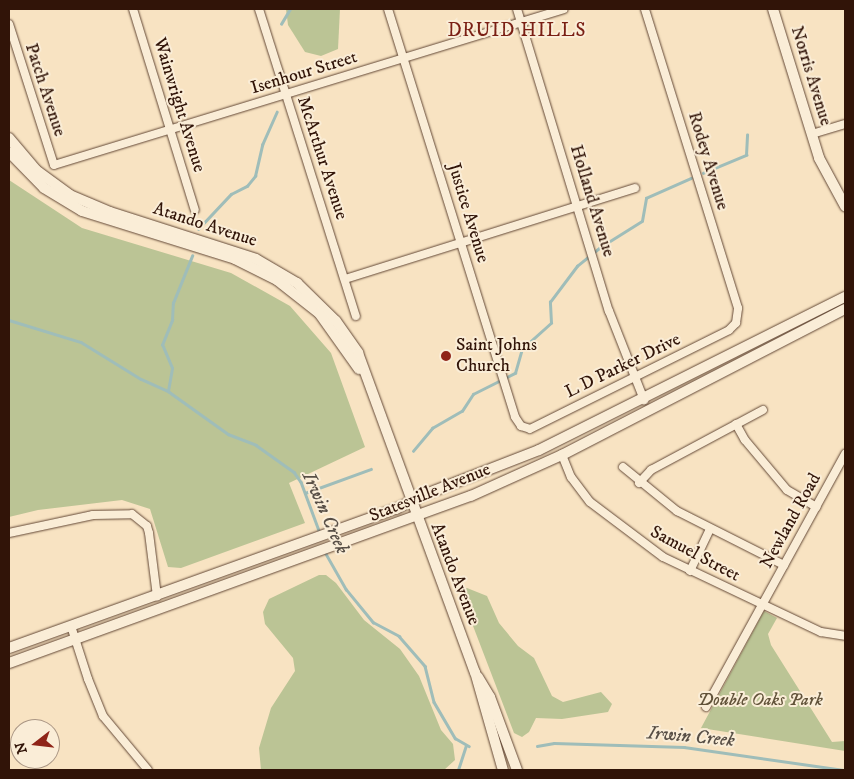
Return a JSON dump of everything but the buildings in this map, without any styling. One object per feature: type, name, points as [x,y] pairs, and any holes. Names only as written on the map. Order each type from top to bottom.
[{"type":"main road","name":"Norris Avenue","points":[[773,9],[825,172],[845,206]]},
{"type":"main road","name":"Atando Avenue","points":[[9,138],[36,170],[78,200],[238,251],[290,278],[336,321],[358,353],[363,374],[475,672],[502,770]]},
{"type":"main road","name":"Atando Avenue","points":[[9,152],[44,188],[82,211],[235,259],[278,280],[325,320],[363,374]]},
{"type":"main road","name":"Statesville Avenue","points":[[9,648],[300,545],[539,450],[644,400],[845,297]]},
{"type":"main road","name":"Statesville Avenue","points":[[9,663],[417,517],[562,455],[845,309]]},
{"type":"main road","name":"Atando Avenue","points":[[475,672],[490,696],[517,770]]},
{"type":"street","name":"Wainwright Avenue","points":[[133,9],[195,210]]},
{"type":"street","name":"McArthur Avenue","points":[[259,9],[356,316]]},
{"type":"street","name":"Justice Avenue","points":[[388,9],[515,417],[520,426]]},
{"type":"street","name":"Holland Avenue","points":[[517,9],[609,311],[644,400]]},
{"type":"street","name":"Isenhour Street","points":[[54,166],[564,9]]},
{"type":"street","name":"Rodey Avenue","points":[[645,9],[738,308],[736,323]]},
{"type":"street","name":"Patch Avenue","points":[[9,24],[54,166]]},
{"type":"street","points":[[812,134],[845,124]]},
{"type":"street","points":[[344,279],[635,188]]},
{"type":"street","name":"L D Parker Drive","points":[[520,426],[530,428],[537,426],[729,330],[736,323]]},
{"type":"street","points":[[639,483],[651,470],[763,410]]},
{"type":"street","points":[[736,424],[745,440],[787,490],[816,507]]},
{"type":"street","name":"Newland Road","points":[[706,707],[845,454]]},
{"type":"street","name":"Samuel Street","points":[[562,455],[571,477],[602,513],[656,552],[690,571],[826,634],[845,636]]},
{"type":"street","points":[[623,467],[639,483],[677,511],[784,565]]},
{"type":"street","points":[[9,533],[93,515],[132,514],[147,526],[157,596]]},
{"type":"street","points":[[690,571],[710,528]]},
{"type":"street","points":[[71,626],[104,716],[148,770]]},
{"type":"green space","points":[[286,9],[340,9],[338,49],[321,56],[305,52],[288,25]]},
{"type":"green space","points":[[9,180],[82,228],[231,273],[290,306],[331,353],[365,447],[289,483],[305,523],[181,568],[168,567],[150,509],[122,500],[38,510],[9,517]]},
{"type":"green space","points":[[319,575],[326,575],[336,583],[364,620],[400,649],[419,676],[441,730],[453,744],[455,760],[444,770],[261,770],[259,748],[271,708],[295,671],[293,658],[265,624],[263,612],[269,599]]},
{"type":"green space","points":[[467,588],[487,596],[499,623],[518,646],[534,658],[552,696],[563,702],[601,692],[612,704],[608,712],[562,719],[536,718],[529,732],[522,737],[514,733],[460,592]]},
{"type":"green space","name":"Double Oaks Park","points":[[764,611],[777,618],[768,634],[771,645],[832,742],[845,741],[845,751],[701,728]]},
{"type":"waterway","points":[[281,24],[290,9]]},
{"type":"waterway","points":[[198,229],[231,194],[247,186],[255,176],[262,145],[277,112]]},
{"type":"waterway","points":[[703,173],[746,155],[747,135]]},
{"type":"waterway","points":[[413,451],[432,428],[462,411],[473,394],[515,373],[522,349],[551,323],[550,302],[577,266],[602,246],[642,221],[646,198],[691,178]]},
{"type":"waterway","points":[[168,391],[172,368],[162,345],[172,320],[173,303],[192,256]]},
{"type":"waterway","name":"Irwin Creek","points":[[9,320],[81,342],[141,379],[168,391],[228,434],[256,445],[294,472],[301,482],[320,533]]},
{"type":"waterway","points":[[305,493],[371,469]]},
{"type":"waterway","name":"Irwin Creek","points":[[325,552],[346,589],[373,622],[399,636],[425,666],[434,702],[455,738],[469,746]]},
{"type":"waterway","name":"Irwin Creek","points":[[537,746],[554,743],[684,747],[843,770]]},
{"type":"waterway","points":[[458,770],[466,746]]},
{"type":"place","name":"Saint Johns Church","points":[[446,356]]},
{"type":"district","name":"DRUID HILLS","points":[[517,31]]}]
